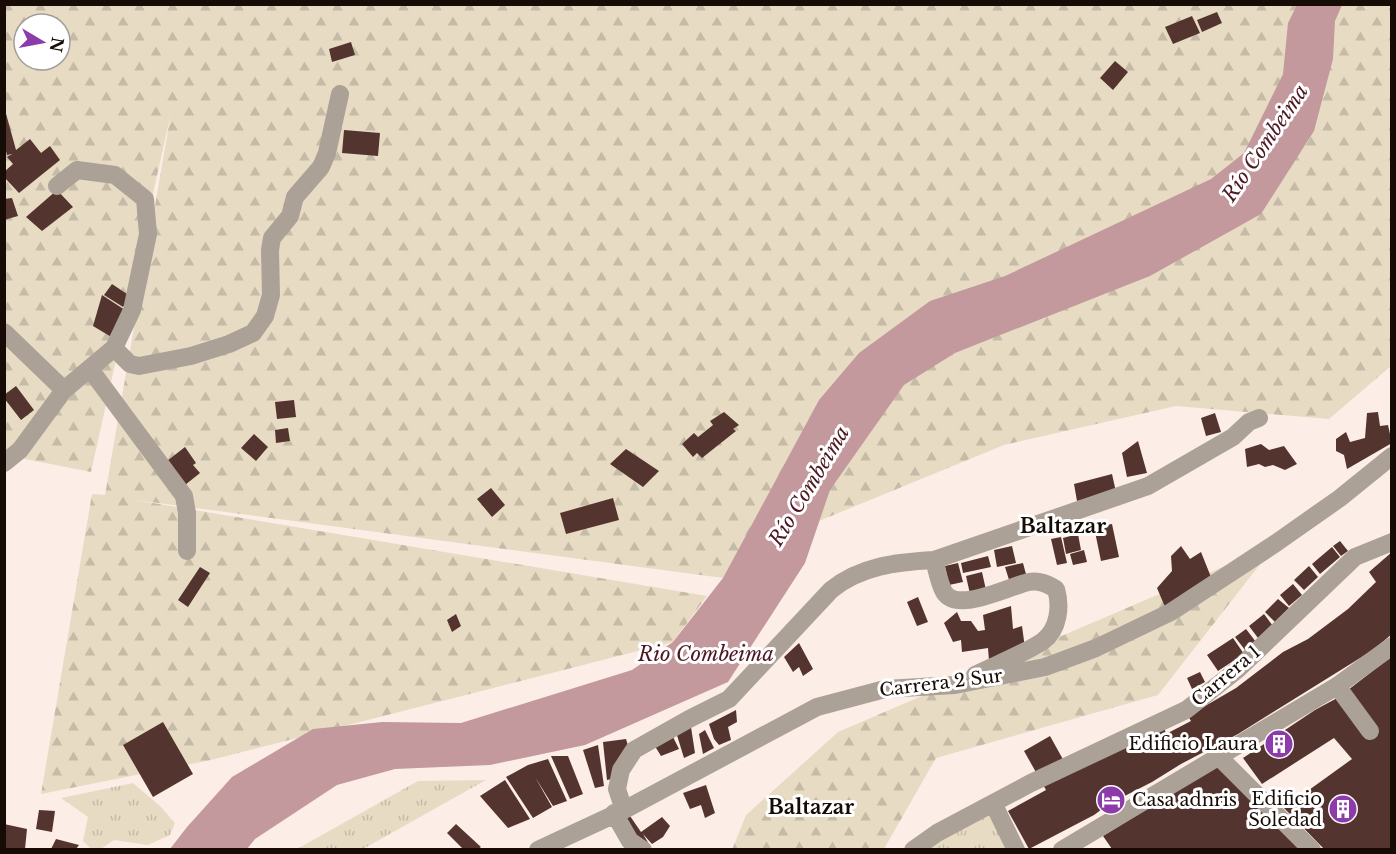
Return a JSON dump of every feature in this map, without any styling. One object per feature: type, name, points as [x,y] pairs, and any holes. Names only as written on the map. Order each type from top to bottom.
[{"type":"street","points":[[114,348],[130,364],[139,366],[192,356],[229,344],[253,333],[265,316],[271,295],[272,238],[290,216],[296,197],[321,167],[327,153],[340,94]]},
{"type":"street","points":[[4,463],[20,450],[64,390],[114,348],[132,310],[148,234],[145,199],[115,175],[77,170],[57,186]]},
{"type":"street","points":[[4,332],[64,390]]},
{"type":"street","points":[[90,369],[184,496],[187,513],[187,551]]},
{"type":"street","points":[[643,849],[630,841],[619,811],[617,789],[621,770],[634,750],[729,699],[843,580],[896,562],[934,560],[1148,486],[1233,437],[1249,422],[1259,418]]},
{"type":"street","name":"Carrera 2 Sur","points":[[538,849],[619,811],[817,707],[885,688],[955,685],[1045,667],[1096,648],[1171,612],[1340,498],[1392,456]]},
{"type":"street","name":"Carrera 1","points":[[913,849],[937,833],[1031,783],[1186,710],[1237,670],[1355,557],[1392,542]]},
{"type":"street","points":[[934,560],[945,593],[955,600],[969,601],[1030,582],[1044,583],[1056,589],[1060,601],[1056,624],[1045,640],[955,685]]},
{"type":"street","points":[[1062,849],[1337,686],[1392,646]]},
{"type":"street","points":[[1337,686],[1370,731]]},
{"type":"street","points":[[1219,757],[1312,849]]},
{"type":"street","points":[[993,803],[1016,849]]},
{"type":"green space","points":[[4,5],[1391,5],[1391,366],[1329,419],[1176,406],[1004,445],[819,521],[723,578],[135,500],[707,596],[673,642],[211,760],[41,794],[92,494],[105,495],[171,113],[91,472],[5,455]]},
{"type":"green space","points":[[1276,544],[1158,695],[936,758],[884,849],[732,850],[746,815],[838,732]]},
{"type":"green space","points":[[486,780],[363,849],[297,849],[418,781]]},
{"type":"green space","points":[[133,783],[160,806],[175,823],[170,835],[148,845],[114,840],[101,849],[91,849],[83,841],[88,817],[61,798]]},
{"type":"green space","points":[[993,803],[1016,850],[913,850]]},
{"type":"water","name":"Rio Combeima","points":[[1297,5],[1342,5],[1335,21],[1333,59],[1314,131],[1261,214],[1150,276],[955,353],[904,385],[830,490],[805,563],[728,682],[585,745],[490,765],[395,769],[337,785],[255,839],[247,849],[170,849],[232,777],[313,729],[382,722],[461,723],[632,670],[673,642],[723,578],[819,400],[859,353],[930,301],[1005,276],[1211,179],[1244,153],[1283,74],[1288,23]]},
{"type":"building","points":[[1217,12],[1222,23],[1202,32],[1197,20]]},
{"type":"building","points":[[1192,16],[1200,33],[1173,44],[1165,27]]},
{"type":"building","points":[[351,42],[355,55],[332,62],[329,49]]},
{"type":"building","points":[[1115,61],[1128,72],[1113,90],[1100,78]]},
{"type":"building","points":[[5,110],[16,150],[30,139],[41,153],[50,146],[60,160],[19,193],[4,177],[4,172],[13,164],[7,157],[12,154],[7,155],[4,144]]},
{"type":"building","points":[[344,130],[380,133],[378,156],[342,153]]},
{"type":"building","points":[[57,190],[73,207],[42,231],[26,217]]},
{"type":"building","points":[[12,198],[18,216],[4,220],[4,199]]},
{"type":"building","points":[[112,284],[130,296],[123,307],[104,295]]},
{"type":"building","points":[[102,295],[125,310],[113,338],[93,326]]},
{"type":"building","points":[[16,386],[34,410],[21,420],[4,398],[4,395]]},
{"type":"building","points":[[294,400],[296,417],[277,419],[275,402]]},
{"type":"building","points":[[724,412],[739,425],[733,429],[736,431],[702,458],[697,453],[693,457],[682,444],[694,433],[698,437],[713,425],[710,421]]},
{"type":"building","points":[[1378,412],[1380,426],[1388,425],[1392,443],[1347,469],[1344,455],[1336,451],[1336,439],[1346,432],[1350,442],[1365,438],[1367,413]]},
{"type":"building","points":[[1215,413],[1221,432],[1206,436],[1201,418]]},
{"type":"building","points":[[288,428],[290,441],[276,443],[275,430]]},
{"type":"building","points":[[254,434],[268,447],[256,461],[241,448]]},
{"type":"building","points":[[1138,441],[1147,473],[1127,477],[1122,453]]},
{"type":"building","points":[[1261,444],[1269,450],[1284,446],[1297,464],[1285,470],[1273,465],[1265,467],[1259,464],[1247,467],[1245,449]]},
{"type":"building","points":[[185,447],[196,463],[193,465],[200,473],[185,485],[167,461]]},
{"type":"building","points":[[626,449],[659,471],[643,487],[610,464]]},
{"type":"building","points":[[1112,474],[1116,492],[1077,501],[1074,484]]},
{"type":"building","points":[[491,488],[505,505],[492,517],[477,499]]},
{"type":"building","points":[[613,498],[619,520],[566,534],[560,513]]},
{"type":"building","points":[[1112,524],[1119,557],[1101,561],[1094,527]]},
{"type":"building","points":[[1078,534],[1081,550],[1066,554],[1063,538]]},
{"type":"building","points":[[1061,537],[1067,563],[1057,565],[1051,539]]},
{"type":"building","points":[[1340,541],[1348,551],[1341,556],[1333,546]]},
{"type":"building","points":[[1012,546],[1016,563],[997,567],[994,550]]},
{"type":"building","points":[[1181,546],[1190,559],[1201,552],[1211,577],[1165,607],[1157,588],[1172,571],[1171,556]]},
{"type":"building","points":[[1332,547],[1340,557],[1320,574],[1312,564]]},
{"type":"building","points":[[1084,550],[1087,562],[1073,565],[1070,554]]},
{"type":"building","points":[[1392,552],[1392,634],[1373,650],[1238,734],[1029,849],[1008,811],[1046,790],[1024,751],[1050,736],[1070,772],[1164,727],[1166,734],[1191,721],[1188,716],[1236,688],[1283,652],[1308,639],[1348,609],[1376,582],[1369,572]]},
{"type":"building","points":[[988,556],[991,567],[963,573],[961,563]]},
{"type":"building","points":[[958,563],[963,582],[949,585],[945,566]]},
{"type":"building","points":[[1023,563],[1027,578],[1010,583],[1005,567]]},
{"type":"building","points":[[1309,566],[1318,577],[1304,590],[1294,580]]},
{"type":"building","points":[[200,567],[210,573],[188,607],[178,600]]},
{"type":"building","points":[[982,572],[986,590],[970,594],[966,576]]},
{"type":"building","points":[[1293,584],[1302,595],[1289,606],[1280,595]]},
{"type":"building","points":[[918,597],[928,622],[917,626],[907,602]]},
{"type":"building","points":[[1278,599],[1289,608],[1275,622],[1265,612]]},
{"type":"building","points":[[1011,606],[1013,629],[1022,626],[1025,648],[989,661],[988,648],[962,652],[961,640],[953,642],[944,623],[957,612],[961,621],[971,621],[978,631],[985,630],[983,615]]},
{"type":"building","points":[[456,614],[461,626],[452,632],[447,620]]},
{"type":"building","points":[[1264,614],[1273,626],[1258,638],[1249,626]]},
{"type":"building","points":[[1246,629],[1256,642],[1245,650],[1235,637]]},
{"type":"building","points":[[1233,638],[1244,654],[1218,671],[1207,655]]},
{"type":"building","points":[[799,643],[813,669],[803,676],[799,667],[793,672],[784,657]]},
{"type":"building","points":[[1392,656],[1392,849],[1324,849],[1284,808],[1352,759],[1334,738],[1262,784],[1243,758],[1315,710],[1339,697]]},
{"type":"building","points":[[1200,672],[1205,682],[1192,689],[1187,678]]},
{"type":"building","points":[[736,710],[737,722],[728,727],[731,740],[719,745],[714,739],[709,724]]},
{"type":"building","points":[[163,722],[193,774],[153,797],[123,745]]},
{"type":"building","points":[[691,727],[695,753],[684,758],[676,732]]},
{"type":"building","points":[[705,730],[714,748],[703,754],[699,734]]},
{"type":"building","points":[[672,735],[679,749],[661,756],[653,743]]},
{"type":"building","points":[[626,739],[630,752],[616,778],[607,780],[603,742]]},
{"type":"building","points":[[598,745],[604,786],[595,788],[583,750]]},
{"type":"building","points":[[551,756],[568,756],[583,794],[570,799]]},
{"type":"building","points":[[548,759],[567,801],[553,806],[535,777],[552,807],[533,818],[506,777],[528,765]]},
{"type":"building","points":[[1220,764],[1302,849],[1112,849],[1103,836]]},
{"type":"building","points":[[505,780],[530,819],[508,828],[480,796]]},
{"type":"building","points":[[706,785],[715,813],[705,818],[701,805],[690,809],[683,793]]},
{"type":"building","points":[[39,810],[55,811],[52,832],[36,829]]},
{"type":"building","points":[[630,816],[641,832],[662,817],[670,826],[663,837],[652,844],[643,834],[650,846],[617,823]]},
{"type":"building","points":[[4,824],[27,829],[25,849],[4,848]]},
{"type":"building","points":[[456,824],[481,847],[463,849],[447,833]]},
{"type":"building","points":[[56,839],[79,845],[76,849],[51,849]]},
{"type":"place","name":"Edificio Laura","points":[[1279,744]]},
{"type":"place","name":"Casa adnris","points":[[1111,800]]},
{"type":"place","name":"Edificio Soledad","points":[[1343,809]]},
{"type":"district","name":"Baltazar","points":[[1063,526]]},
{"type":"district","name":"Baltazar","points":[[811,807]]},
{"type":"water label","name":"Río Combeima","points":[[1265,143]]},
{"type":"water label","name":"Río Combeima","points":[[809,486]]}]
